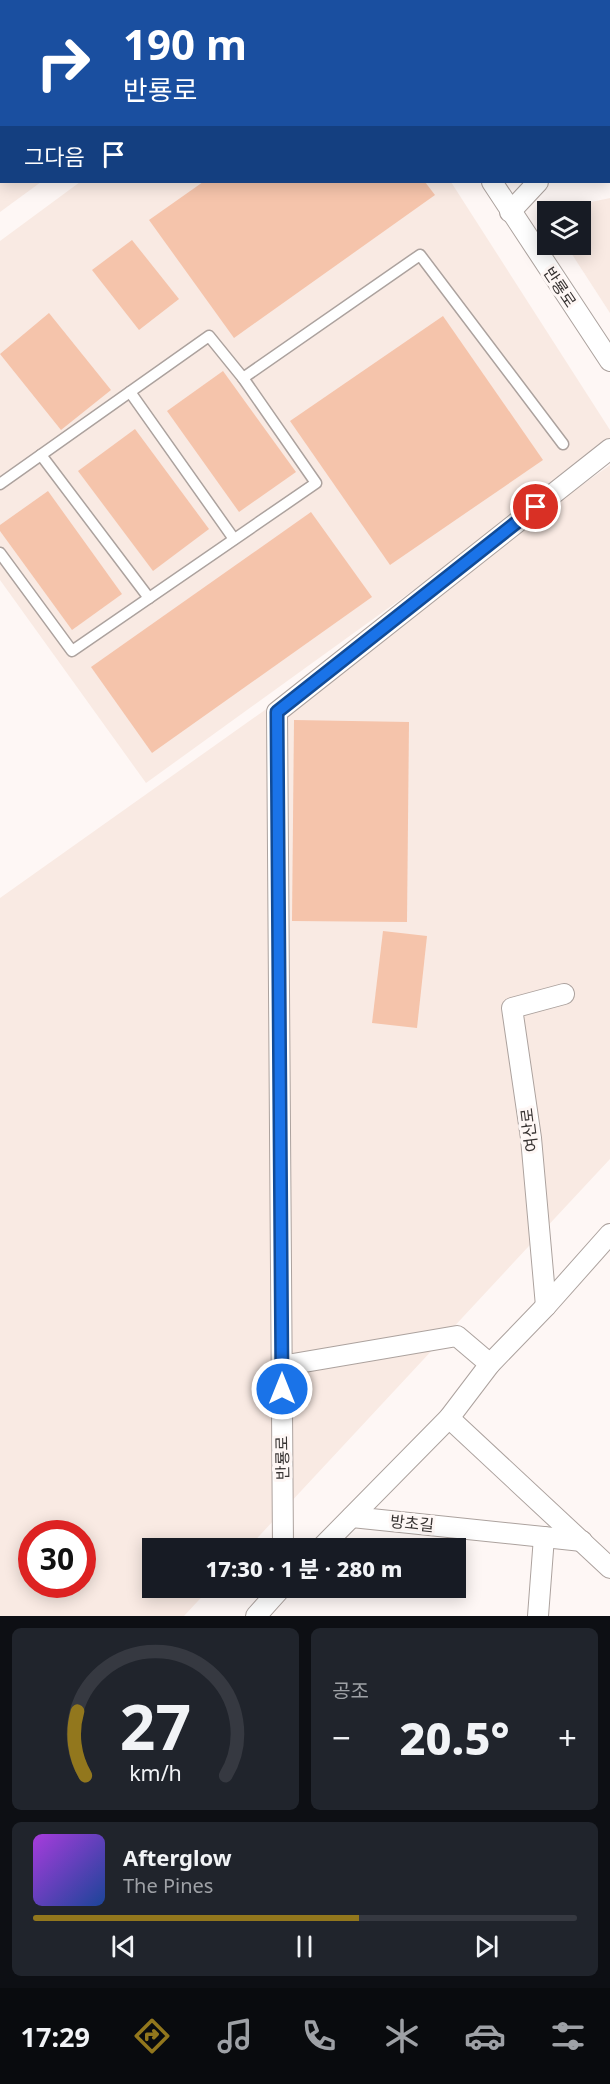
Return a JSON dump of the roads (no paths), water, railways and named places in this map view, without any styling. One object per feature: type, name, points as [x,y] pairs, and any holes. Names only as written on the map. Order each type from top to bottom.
[{"type":"street","name":"반룡로","points":[[493,183],[610,361]]},
{"type":"street","points":[[510,212],[537,183]]},
{"type":"street","name":"반룡로","points":[[283,1538],[277,712],[610,449]]},
{"type":"street","name":"여산로","points":[[546,1305],[531,1138],[512,1008],[564,994]]},
{"type":"street","points":[[331,1538],[449,1418],[490,1364],[610,1234]]},
{"type":"street","points":[[281,1366],[457,1336],[490,1364]]},
{"type":"street","points":[[449,1418],[610,1568]]},
{"type":"street","name":"방초길","points":[[352,1517],[582,1541]]},
{"type":"street","points":[[538,1616],[544,1537]]},
{"type":"street","points":[[256,1616],[272,1598]]},
{"type":"lane","points":[[243,378],[420,255],[563,444]]},
{"type":"lane","points":[[0,484],[209,336],[243,378],[315,483],[72,651],[0,553]]},
{"type":"lane","points":[[130,392],[234,539]]},
{"type":"lane","points":[[41,455],[149,598]]}]
